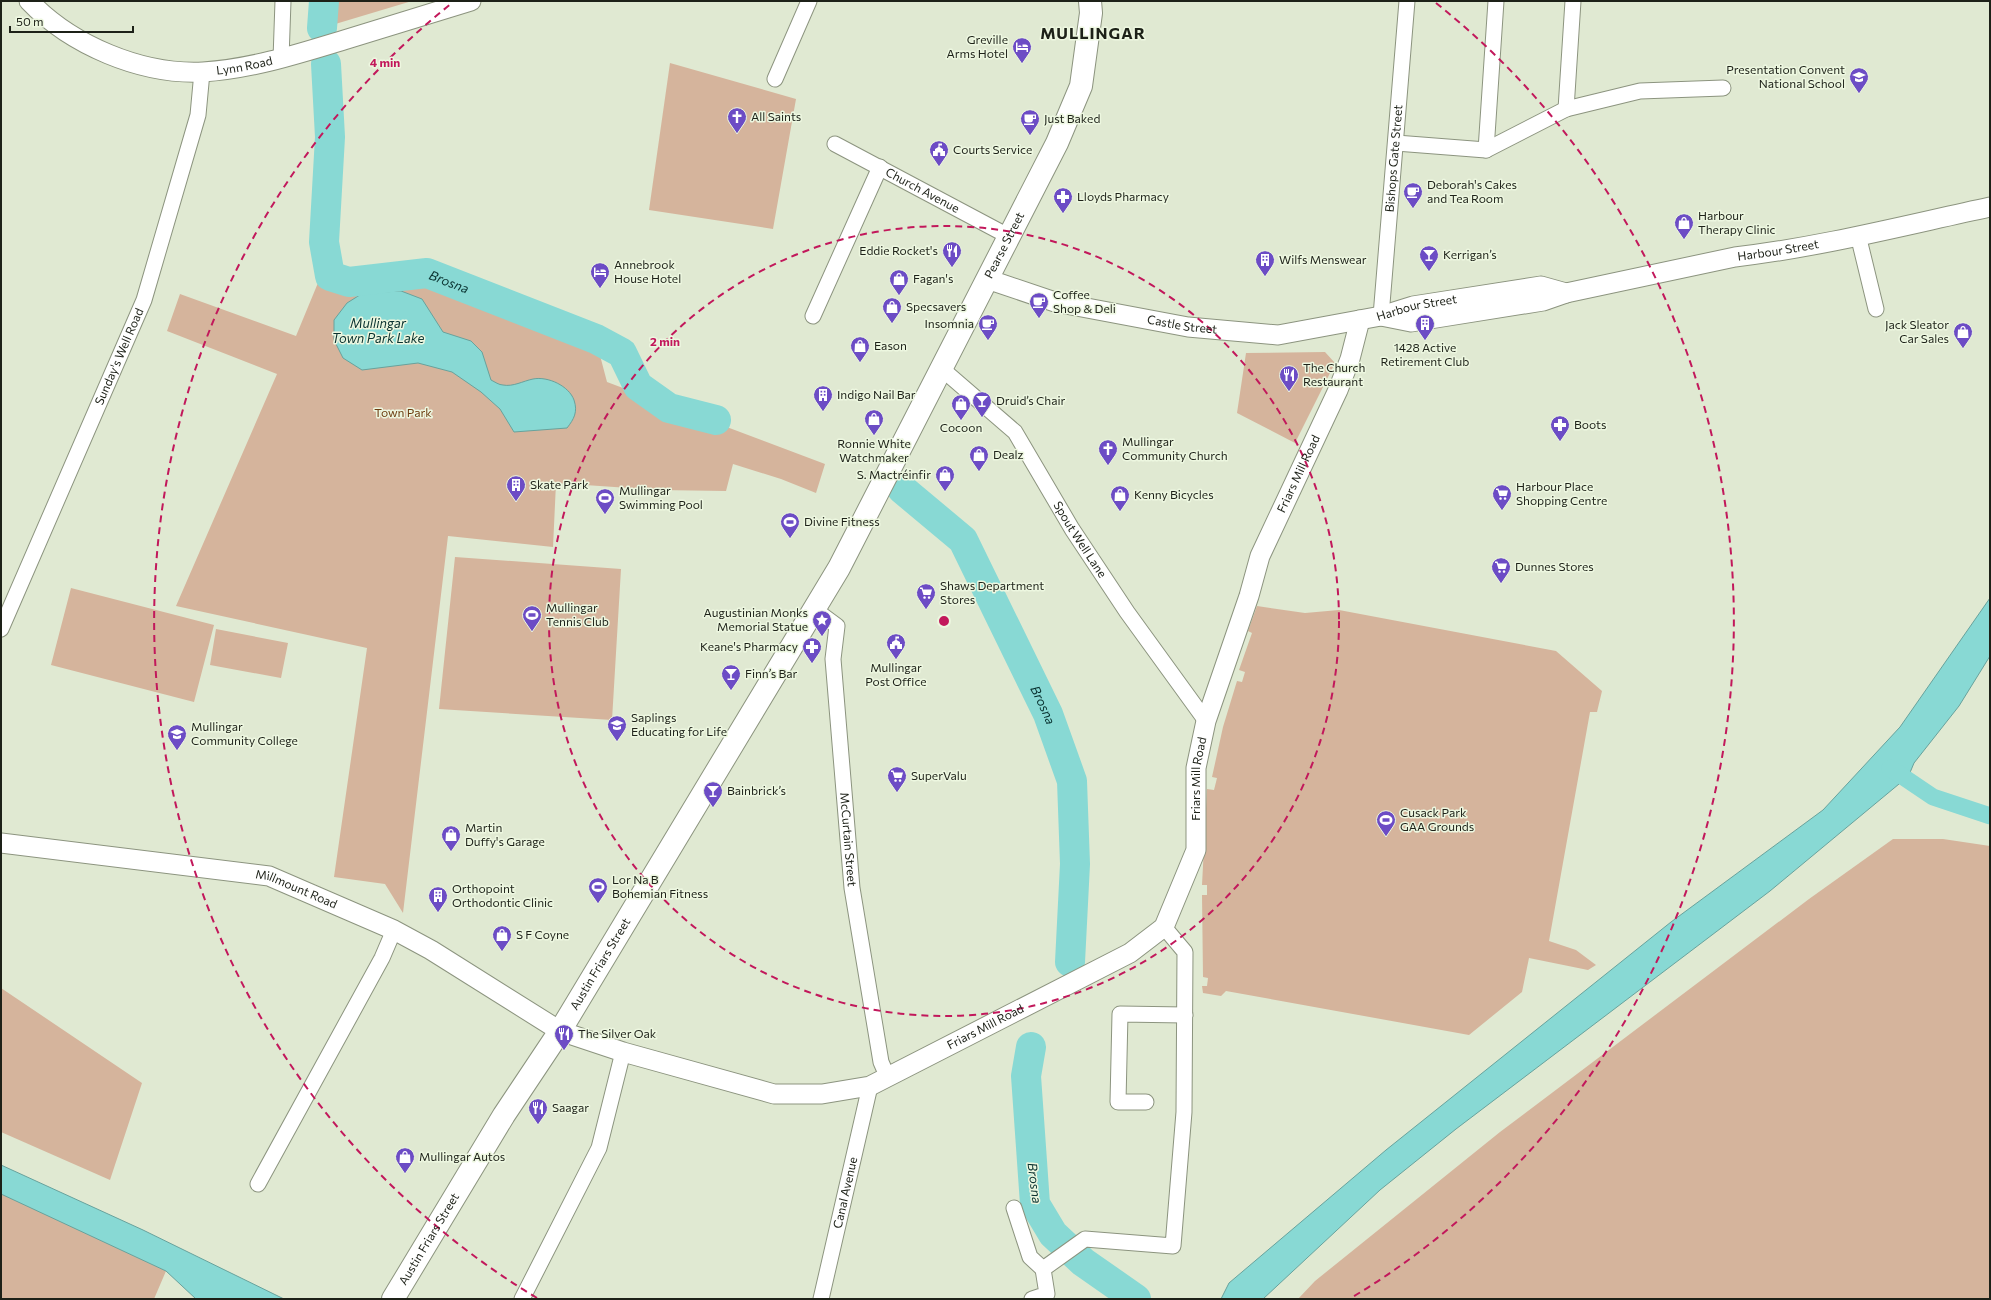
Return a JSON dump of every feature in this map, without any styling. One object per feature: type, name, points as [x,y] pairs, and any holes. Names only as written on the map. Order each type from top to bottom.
[{"type":"main road","name":"Pearse Street","points":[[886,479],[1057,143],[1081,86],[1091,13],[1090,1]]},
{"type":"main road","name":"Austin Friars Street","points":[[393,1299],[504,1115],[560,1031],[814,609],[886,479]]},
{"type":"street","name":"Lynn Road","points":[[29,1],[61,29],[91,47],[122,59],[163,70],[202,72],[240,67],[281,59],[471,1]]},
{"type":"street","points":[[281,59],[283,1]]},
{"type":"street","points":[[775,78],[809,1]]},
{"type":"street","name":"Bishops Gate Street","points":[[1381,316],[1407,1]]},
{"type":"street","points":[[1486,150],[1496,1]]},
{"type":"street","points":[[1566,109],[1573,1]]},
{"type":"street","name":"Sunday's Well Road","points":[[1,629],[144,300],[198,115],[202,72]]},
{"type":"street","points":[[1396,143],[1486,150],[1566,109],[1640,91],[1723,88]]},
{"type":"street","name":"Church Avenue","points":[[835,144],[1010,237]]},
{"type":"street","points":[[813,316],[880,167]]},
{"type":"street","name":"Harbour Street","points":[[1381,316],[1410,322],[1543,301],[1566,293],[1735,257],[1761,254],[1858,235],[1990,207]]},
{"type":"street","points":[[1858,235],[1876,309]]},
{"type":"street","name":"Castle Street","points":[[987,279],[1055,302],[1188,327],[1278,335],[1381,316]]},
{"type":"street","name":"Friars Mill Road","points":[[870,1086],[998,1022],[1130,953],[1164,928],[1196,850],[1196,768],[1206,721],[1249,596],[1260,556],[1338,390],[1350,359],[1360,320]]},
{"type":"street","name":"Spout Well Lane","points":[[942,369],[1015,432],[1072,529],[1127,612],[1206,721]]},
{"type":"street","name":"McCurtain Street","points":[[814,609],[837,626],[833,659],[852,888],[881,1062],[888,1078]]},
{"type":"street","name":"Millmount Road","points":[[1,843],[269,876],[394,930],[431,950],[560,1031]]},
{"type":"street","points":[[1043,1270],[1085,1239],[1173,1246],[1184,1112],[1185,952],[1164,928]]},
{"type":"street","points":[[258,1184],[382,958],[394,930]]},
{"type":"street","points":[[1146,1102],[1118,1102],[1120,1014],[1185,1015]]},
{"type":"street","points":[[560,1031],[623,1052],[774,1094],[822,1094],[870,1086]]},
{"type":"street","points":[[522,1299],[599,1148],[623,1052]]},
{"type":"street","name":"Canal Avenue","points":[[821,1299],[870,1086]]},
{"type":"street","points":[[1014,1208],[1030,1257],[1043,1270],[1047,1294],[1032,1299]]},
{"type":"green space","points":[[324,1],[412,1],[322,28]]},
{"type":"green space","points":[[670,63],[796,99],[773,229],[649,210]]},
{"type":"green space","name":"Town Park","points":[[320,278],[352,286],[432,282],[597,344],[607,382],[825,464],[816,493],[781,479],[733,464],[726,491],[658,490],[556,483],[553,547],[448,536],[403,913],[385,884],[334,877],[367,648],[176,606],[277,374],[167,331],[180,294],[296,336]]},
{"type":"green space","points":[[1325,352],[1335,363],[1295,443],[1237,413],[1246,353]]},
{"type":"green space","name":"Mullingar Tennis Club","points":[[455,557],[621,569],[612,720],[439,709]]},
{"type":"green space","points":[[71,588],[214,625],[194,702],[51,665]]},
{"type":"green space","name":"Cusack Park GAA Grounds","points":[[1257,606],[1305,613],[1339,610],[1556,651],[1602,691],[1597,712],[1590,712],[1549,941],[1576,950],[1596,965],[1588,970],[1529,958],[1522,992],[1469,1035],[1226,991],[1221,996],[1203,993],[1202,986],[1207,986],[1208,978],[1203,977],[1202,895],[1207,895],[1207,885],[1202,885],[1207,789],[1214,790],[1217,778],[1212,777],[1223,727],[1237,681],[1242,682],[1245,672],[1239,670],[1252,633],[1248,631]]},
{"type":"green space","points":[[216,629],[288,643],[281,678],[210,665]]},
{"type":"green space","points":[[1893,839],[1943,839],[1990,846],[1990,1299],[1298,1299],[1315,1281],[1500,1132],[1809,899]]},
{"type":"green space","points":[[1,988],[142,1083],[110,1180],[1,1132]]},
{"type":"green space","points":[[1,1193],[166,1271],[154,1299],[1,1299]]},
{"type":"water","name":"Mullingar Town Park Lake","points":[[401,291],[422,299],[443,332],[471,341],[482,352],[491,380],[500,384],[514,385],[539,378],[557,383],[568,390],[574,400],[576,408],[573,418],[567,428],[514,432],[500,409],[481,392],[452,372],[418,363],[362,370],[343,358],[334,340],[334,320],[347,303],[363,293]]},
{"type":"water","points":[[1990,598],[1990,656],[1959,706],[1914,763],[1909,775],[1770,891],[1456,1129],[1380,1190],[1263,1299],[1221,1299],[1229,1283],[1386,1150],[1671,922],[1823,810],[1900,727]]},
{"type":"water","points":[[1,1165],[143,1230],[284,1299],[196,1299],[166,1271],[1,1194]]},
{"type":"waterway","name":"Brosna","points":[[322,28],[324,1]]},
{"type":"waterway","name":"Brosna","points":[[326,64],[330,137],[324,242],[330,276],[349,282],[427,273],[596,339],[622,353],[638,386],[669,408],[716,420]]},
{"type":"waterway","name":"Brosna","points":[[902,489],[963,540],[1048,714],[1072,781],[1075,864],[1070,962]]},
{"type":"waterway","points":[[1890,768],[1933,797],[1990,816]]},
{"type":"waterway","name":"Brosna","points":[[1031,1047],[1026,1076],[1035,1204],[1053,1234],[1083,1262],[1136,1299]]},
{"type":"place","name":"Greville Arms Hotel","points":[[1022,64]]},
{"type":"place","name":"Presentation Convent National School","points":[[1859,94]]},
{"type":"place","name":"All Saints","points":[[737,134]]},
{"type":"place","name":"Just Baked","points":[[1030,136]]},
{"type":"place","name":"Courts Service","points":[[939,167]]},
{"type":"place","name":"Deborah's Cakes and Tea Room","points":[[1413,209]]},
{"type":"place","name":"Lloyds Pharmacy","points":[[1063,214]]},
{"type":"place","name":"Harbour Therapy Clinic","points":[[1684,240]]},
{"type":"place","name":"Eddie Rocket's","points":[[952,268]]},
{"type":"place","name":"Kerrigan’s","points":[[1429,272]]},
{"type":"place","name":"Wilfs Menswear","points":[[1265,277]]},
{"type":"place","name":"Annebrook House Hotel","points":[[600,289]]},
{"type":"place","name":"Fagan's","points":[[899,296]]},
{"type":"place","name":"Coffee Shop & Deli","points":[[1039,319]]},
{"type":"place","name":"Specsavers","points":[[892,324]]},
{"type":"place","name":"Insomnia","points":[[988,341]]},
{"type":"place","name":"1428 Active Retirement Club","points":[[1425,341]]},
{"type":"place","name":"Jack Sleator Car Sales","points":[[1963,349]]},
{"type":"place","name":"Eason","points":[[860,363]]},
{"type":"place","name":"The Church Restaurant","points":[[1289,392]]},
{"type":"place","name":"Indigo Nail Bar","points":[[823,412]]},
{"type":"place","name":"Druid’s Chair","points":[[982,418]]},
{"type":"place","name":"Cocoon","points":[[961,421]]},
{"type":"place","name":"Ronnie White Watchmaker","points":[[874,436]]},
{"type":"place","name":"Boots","points":[[1560,442]]},
{"type":"place","name":"Mullingar Community Church","points":[[1108,466]]},
{"type":"place","name":"Dealz","points":[[979,472]]},
{"type":"place","name":"S. Mactréinfir","points":[[945,492]]},
{"type":"place","name":"Skate Park","points":[[516,502]]},
{"type":"place","name":"Harbour Place Shopping Centre","points":[[1502,511]]},
{"type":"place","name":"Kenny Bicycles","points":[[1120,512]]},
{"type":"place","name":"Mullingar Swimming Pool","points":[[605,515]]},
{"type":"place","name":"Divine Fitness","points":[[790,539]]},
{"type":"place","name":"Dunnes Stores","points":[[1501,584]]},
{"type":"place","name":"Shaws Department Stores","points":[[926,610]]},
{"type":"place","name":"Mullingar Tennis Club","points":[[532,632]]},
{"type":"place","name":"Augustinian Monks Memorial Statue","points":[[822,637]]},
{"type":"place","name":"Mullingar Post Office","points":[[896,660]]},
{"type":"place","name":"Keane's Pharmacy","points":[[812,664]]},
{"type":"place","name":"Finn’s Bar","points":[[731,691]]},
{"type":"place","name":"Saplings Educating for Life","points":[[617,742]]},
{"type":"place","name":"Mullingar Community College","points":[[177,751]]},
{"type":"place","name":"SuperValu","points":[[897,793]]},
{"type":"place","name":"Bainbrick’s","points":[[713,808]]},
{"type":"place","name":"Cusack Park GAA Grounds","points":[[1386,837]]},
{"type":"place","name":"Martin Duffy's Garage","points":[[451,852]]},
{"type":"place","name":"Lor Na B Bohemian Fitness","points":[[598,904]]},
{"type":"place","name":"Orthopoint Orthodontic Clinic","points":[[438,913]]},
{"type":"place","name":"S F Coyne","points":[[502,952]]},
{"type":"place","name":"The Silver Oak","points":[[564,1051]]},
{"type":"place","name":"Saagar","points":[[538,1125]]},
{"type":"place","name":"Mullingar Autos","points":[[405,1174]]},
{"type":"district","name":"MULLINGAR","points":[[1093,33]]}]
